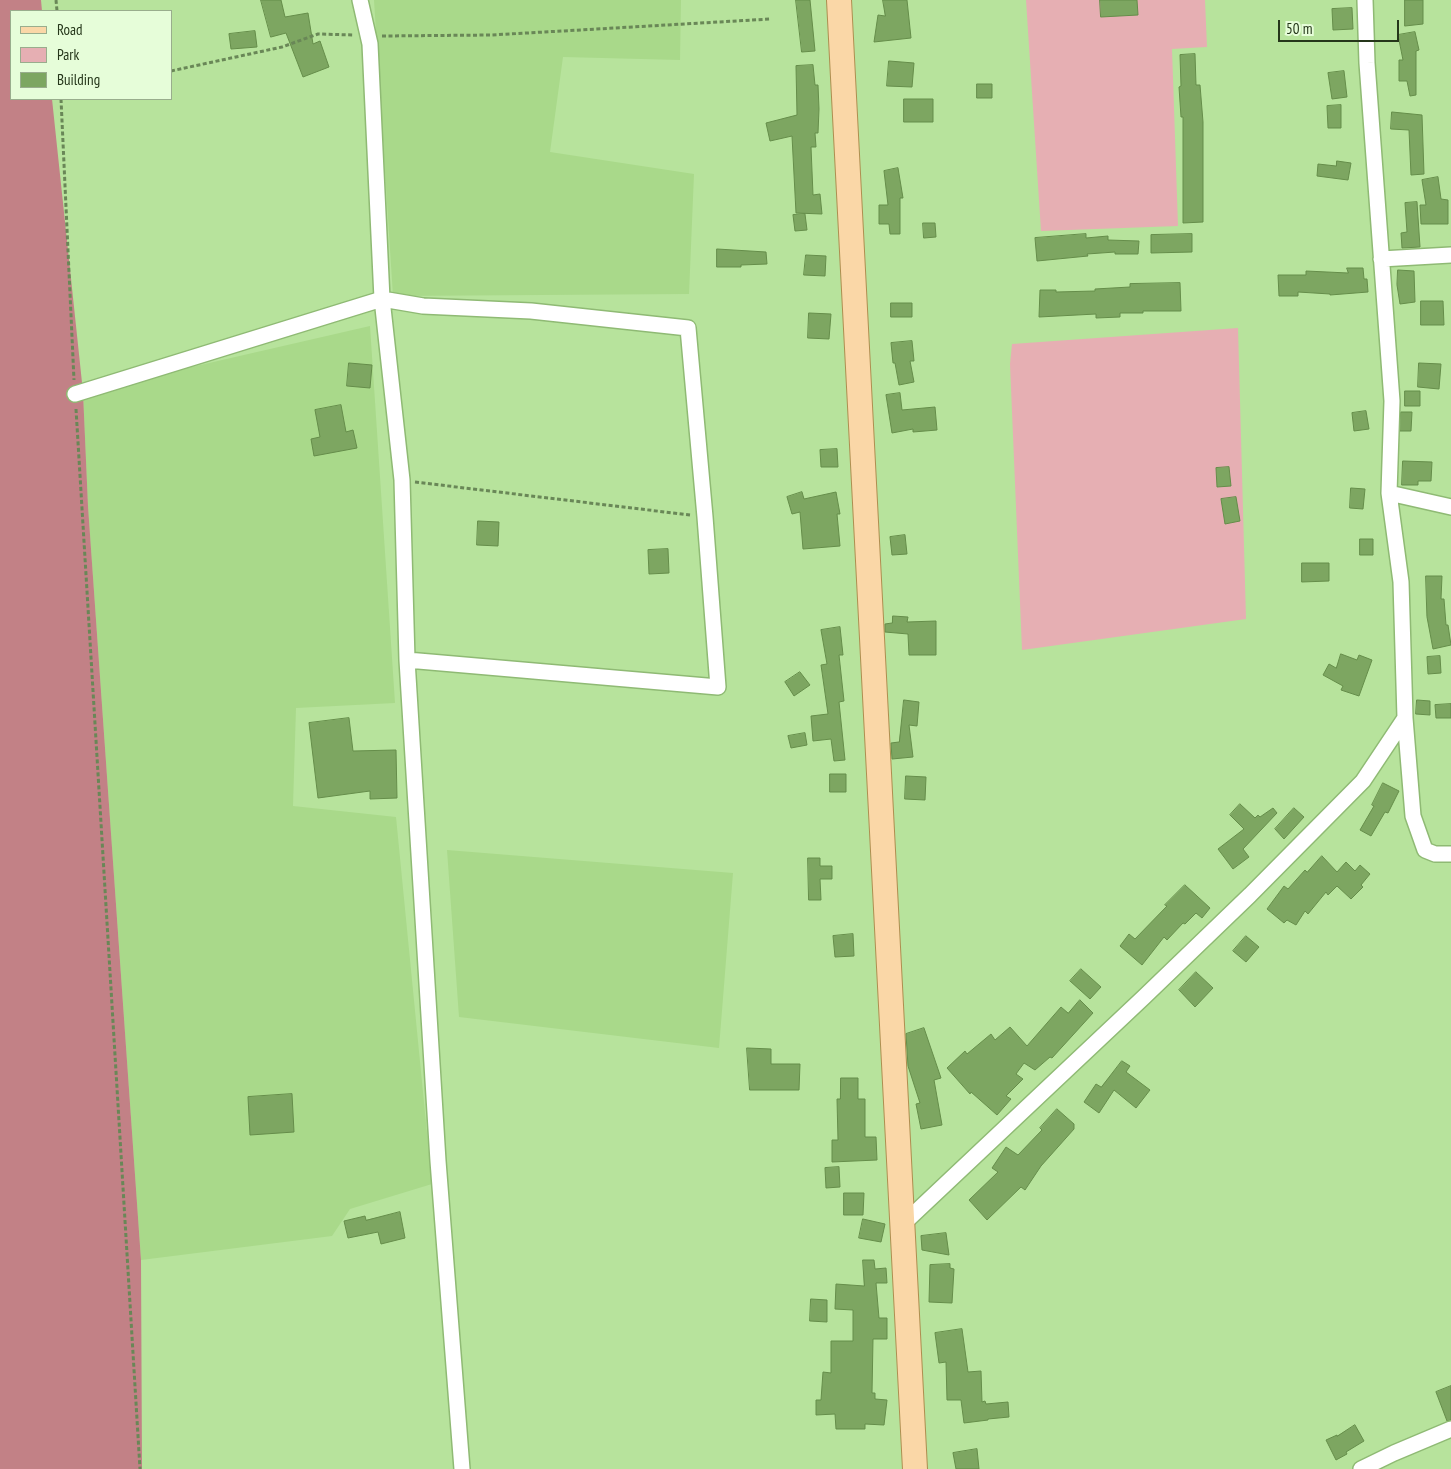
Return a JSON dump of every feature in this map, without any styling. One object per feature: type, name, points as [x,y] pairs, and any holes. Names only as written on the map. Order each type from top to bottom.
[{"type":"main road","points":[[839,0],[915,1469]]},
{"type":"street","points":[[360,0],[370,44],[382,299],[402,480],[407,660],[438,1161],[462,1469]]},
{"type":"street","points":[[1365,0],[1367,63],[1392,401],[1390,493],[1401,582],[1405,718],[1413,816],[1425,850],[1435,854],[1451,854]]},
{"type":"street","points":[[1381,259],[1451,256]]},
{"type":"street","points":[[75,394],[382,299],[423,306],[531,311],[688,328],[718,687],[407,660]]},
{"type":"street","points":[[1390,493],[1451,507]]},
{"type":"street","points":[[902,1225],[1144,998],[1343,801],[1362,781],[1405,718]]},
{"type":"street","points":[[1361,1469],[1451,1429]]},
{"type":"path","points":[[172,71],[282,47],[318,34],[368,36],[492,35],[770,19]]},
{"type":"path","points":[[61,100],[75,394],[140,1469]]},
{"type":"path","points":[[402,480],[705,517]]},
{"type":"shaded area","points":[[0,0],[41,0],[42,10],[10,10],[10,100],[52,100],[83,392],[88,506],[141,1260],[142,1469],[0,1469]]},
{"type":"shaded area","points":[[374,0],[681,0],[680,60],[563,57],[550,152],[694,174],[689,294],[393,296]]},
{"type":"shaded area","points":[[370,326],[395,703],[296,708],[293,806],[396,817],[432,1184],[350,1209],[332,1236],[141,1260],[88,506],[83,392]]},
{"type":"shaded area","points":[[447,850],[733,873],[719,1048],[459,1017]]},
{"type":"green space","points":[[1026,0],[1205,0],[1207,47],[1172,49],[1178,226],[1041,231]]},
{"type":"green space","points":[[1238,328],[1246,619],[1022,650],[1010,364],[1012,344]]},
{"type":"building","points":[[261,0],[281,0],[285,17],[308,13],[313,44],[320,41],[329,67],[303,77],[286,33],[271,37]]},
{"type":"building","points":[[796,0],[810,0],[815,51],[802,52]]},
{"type":"building","points":[[883,0],[907,0],[911,38],[874,42],[878,15],[885,16]]},
{"type":"building","points":[[1100,0],[1137,0],[1138,15],[1101,17]]},
{"type":"building","points":[[1405,0],[1423,0],[1423,24],[1405,26]]},
{"type":"building","points":[[1352,8],[1353,29],[1333,30],[1332,9]]},
{"type":"building","points":[[255,31],[257,47],[231,49],[229,34]]},
{"type":"building","points":[[1415,32],[1419,50],[1416,51],[1416,95],[1410,96],[1407,81],[1399,81],[1399,60],[1403,60],[1398,35]]},
{"type":"building","points":[[1195,54],[1196,85],[1200,85],[1203,122],[1203,222],[1183,223],[1183,117],[1181,117],[1179,87],[1181,86],[1180,55]]},
{"type":"building","points":[[889,61],[914,63],[912,87],[887,86]]},
{"type":"building","points":[[813,65],[815,85],[818,85],[819,109],[818,133],[815,133],[816,147],[811,147],[813,195],[820,194],[822,214],[796,213],[792,136],[770,141],[766,123],[797,115],[796,66]]},
{"type":"building","points":[[1344,71],[1347,97],[1332,99],[1328,73]]},
{"type":"building","points":[[977,84],[992,84],[992,98],[977,98]]},
{"type":"building","points":[[904,99],[933,99],[933,122],[904,122]]},
{"type":"building","points":[[1341,105],[1341,128],[1328,128],[1327,106]]},
{"type":"building","points":[[1392,112],[1422,115],[1424,174],[1411,175],[1409,130],[1391,129]]},
{"type":"building","points":[[1337,161],[1351,163],[1348,180],[1317,176],[1318,164],[1336,166]]},
{"type":"building","points":[[898,168],[903,198],[900,198],[900,234],[890,234],[889,224],[879,224],[879,205],[888,205],[884,171]]},
{"type":"building","points":[[1438,177],[1441,199],[1448,200],[1448,224],[1421,224],[1420,205],[1426,205],[1422,180]]},
{"type":"building","points":[[1417,202],[1420,247],[1402,248],[1401,233],[1407,232],[1405,203]]},
{"type":"building","points":[[805,214],[807,230],[795,231],[793,215]]},
{"type":"building","points":[[923,223],[935,223],[936,237],[924,238]]},
{"type":"building","points":[[1086,234],[1086,238],[1108,236],[1108,240],[1139,241],[1138,254],[1115,254],[1115,252],[1037,261],[1035,238]]},
{"type":"building","points":[[1192,234],[1192,252],[1151,253],[1151,235]]},
{"type":"building","points":[[717,249],[766,252],[767,264],[717,267]]},
{"type":"building","points":[[806,255],[826,256],[825,276],[804,275]]},
{"type":"building","points":[[1347,268],[1363,268],[1364,279],[1367,279],[1368,292],[1330,295],[1298,292],[1298,296],[1279,296],[1278,275],[1306,275],[1306,271],[1348,273]]},
{"type":"building","points":[[1398,270],[1414,271],[1415,302],[1400,304],[1397,285]]},
{"type":"building","points":[[1180,283],[1181,311],[1120,313],[1120,317],[1096,318],[1096,314],[1039,317],[1040,290],[1056,290],[1056,292],[1095,291],[1095,289],[1130,287],[1130,284]]},
{"type":"building","points":[[1421,301],[1443,301],[1444,325],[1421,325]]},
{"type":"building","points":[[891,303],[912,303],[912,317],[891,317]]},
{"type":"building","points":[[809,313],[831,314],[829,339],[808,338]]},
{"type":"building","points":[[912,341],[914,361],[910,361],[914,382],[899,385],[895,363],[893,363],[891,343]]},
{"type":"building","points":[[349,363],[372,365],[370,388],[347,386]]},
{"type":"building","points":[[1419,363],[1441,364],[1439,389],[1418,387]]},
{"type":"building","points":[[1405,391],[1420,391],[1420,406],[1405,406]]},
{"type":"building","points":[[900,393],[902,410],[935,407],[937,430],[913,432],[913,429],[892,433],[886,395]]},
{"type":"building","points":[[341,405],[346,432],[353,430],[357,448],[314,456],[311,439],[320,437],[315,410]]},
{"type":"building","points":[[1366,411],[1369,429],[1354,431],[1352,413]]},
{"type":"building","points":[[1401,412],[1412,412],[1411,431],[1400,431]]},
{"type":"building","points":[[837,449],[838,467],[821,467],[820,450]]},
{"type":"building","points":[[1403,461],[1432,462],[1431,481],[1418,481],[1418,485],[1402,485]]},
{"type":"building","points":[[1229,467],[1231,486],[1217,487],[1216,468]]},
{"type":"building","points":[[1351,488],[1365,489],[1363,509],[1350,508]]},
{"type":"building","points":[[802,492],[804,499],[836,492],[840,514],[837,514],[840,546],[803,549],[800,512],[792,514],[787,497]]},
{"type":"building","points":[[1236,497],[1240,521],[1225,524],[1221,499]]},
{"type":"building","points":[[478,521],[499,522],[498,546],[477,545]]},
{"type":"building","points":[[905,535],[907,554],[892,555],[890,537]]},
{"type":"building","points":[[1360,539],[1373,539],[1373,555],[1360,555]]},
{"type":"building","points":[[668,549],[669,573],[649,574],[648,550]]},
{"type":"building","points":[[1302,563],[1329,563],[1329,581],[1302,582]]},
{"type":"building","points":[[1426,576],[1442,576],[1441,599],[1444,599],[1446,625],[1448,625],[1451,645],[1433,649],[1427,617]]},
{"type":"building","points":[[893,616],[908,617],[907,622],[936,621],[936,655],[909,655],[908,634],[885,632],[885,624],[892,623]]},
{"type":"building","points":[[840,627],[843,655],[839,655],[844,701],[839,702],[845,760],[834,761],[831,739],[813,741],[811,716],[828,714],[821,665],[827,664],[821,630]]},
{"type":"building","points":[[1341,654],[1357,660],[1359,655],[1372,660],[1359,696],[1341,690],[1343,686],[1323,675],[1329,664],[1336,668]]},
{"type":"building","points":[[1440,656],[1441,673],[1428,674],[1427,657]]},
{"type":"building","points":[[800,672],[810,685],[794,696],[785,682]]},
{"type":"building","points":[[904,700],[919,702],[917,726],[909,725],[913,757],[892,759],[891,743],[899,742]]},
{"type":"building","points":[[1417,700],[1430,701],[1430,715],[1416,714]]},
{"type":"building","points":[[1451,704],[1451,718],[1436,718],[1435,705]]},
{"type":"building","points":[[349,718],[353,751],[396,750],[397,798],[370,799],[370,791],[318,798],[309,723]]},
{"type":"building","points":[[805,733],[807,745],[791,748],[788,736]]},
{"type":"building","points":[[830,774],[846,774],[846,792],[830,792]]},
{"type":"building","points":[[906,776],[926,777],[925,800],[905,799]]},
{"type":"building","points":[[1383,783],[1399,791],[1388,813],[1385,812],[1371,836],[1360,830],[1374,806],[1372,805]]},
{"type":"building","points":[[1240,804],[1255,818],[1258,815],[1260,817],[1273,808],[1277,813],[1243,849],[1249,857],[1233,869],[1218,849],[1244,829],[1230,815]]},
{"type":"building","points":[[1294,808],[1304,817],[1284,839],[1275,829]]},
{"type":"building","points":[[1322,856],[1337,872],[1346,862],[1355,871],[1360,865],[1370,874],[1361,885],[1363,887],[1351,899],[1337,886],[1328,895],[1326,892],[1308,914],[1305,911],[1296,925],[1287,920],[1284,923],[1267,909],[1284,886],[1288,889],[1305,870],[1307,872]]},
{"type":"building","points":[[808,858],[820,858],[820,866],[832,866],[832,879],[820,879],[821,900],[809,900]]},
{"type":"building","points":[[1185,885],[1210,908],[1202,918],[1196,913],[1185,924],[1183,923],[1167,940],[1164,937],[1142,965],[1120,946],[1129,934],[1135,939]]},
{"type":"building","points":[[853,934],[854,956],[835,957],[833,936]]},
{"type":"building","points":[[1246,936],[1259,947],[1246,962],[1233,951]]},
{"type":"building","points":[[1081,969],[1101,987],[1090,999],[1070,981]]},
{"type":"building","points":[[1196,972],[1213,988],[1195,1007],[1179,990]]},
{"type":"building","points":[[1080,1000],[1093,1013],[1052,1058],[1050,1057],[1035,1070],[1024,1063],[1016,1074],[1023,1079],[1006,1096],[1011,1099],[997,1115],[971,1092],[970,1094],[947,1068],[965,1051],[967,1054],[991,1034],[995,1040],[1010,1027],[1027,1046],[1061,1007],[1068,1013]]},
{"type":"building","points":[[924,1028],[941,1078],[934,1080],[942,1125],[921,1129],[916,1104],[920,1103],[908,1066],[906,1034]]},
{"type":"building","points":[[747,1048],[771,1049],[771,1064],[800,1064],[799,1090],[750,1090]]},
{"type":"building","points":[[1122,1061],[1130,1066],[1126,1072],[1150,1090],[1136,1108],[1114,1090],[1099,1113],[1084,1102],[1096,1084],[1101,1087]]},
{"type":"building","points":[[841,1078],[858,1078],[858,1099],[865,1099],[865,1137],[876,1137],[877,1160],[832,1162],[832,1140],[838,1140],[837,1099],[840,1099]]},
{"type":"building","points":[[292,1094],[294,1132],[250,1135],[248,1097]]},
{"type":"building","points":[[1057,1109],[1074,1124],[1074,1129],[1041,1166],[1025,1190],[1021,1187],[987,1220],[969,1200],[998,1172],[992,1168],[1006,1147],[1018,1155],[1042,1130],[1040,1128]]},
{"type":"building","points":[[839,1167],[840,1187],[826,1188],[825,1168]]},
{"type":"building","points":[[844,1193],[864,1193],[863,1215],[844,1215]]},
{"type":"building","points":[[400,1212],[405,1238],[381,1244],[378,1232],[348,1238],[344,1221],[365,1216],[366,1220]]},
{"type":"building","points":[[863,1219],[885,1224],[881,1242],[859,1238]]},
{"type":"building","points":[[946,1233],[949,1255],[922,1250],[921,1236]]},
{"type":"building","points":[[863,1260],[874,1260],[875,1269],[886,1268],[887,1283],[876,1283],[879,1318],[887,1318],[887,1339],[873,1339],[872,1393],[875,1393],[875,1399],[887,1400],[884,1425],[865,1424],[865,1429],[836,1429],[835,1414],[816,1415],[816,1400],[821,1400],[823,1372],[831,1373],[831,1341],[853,1341],[853,1310],[835,1309],[836,1284],[864,1286]]},
{"type":"building","points":[[950,1264],[950,1268],[954,1269],[952,1303],[929,1302],[930,1265]]},
{"type":"building","points":[[811,1299],[827,1300],[827,1322],[810,1321]]},
{"type":"building","points":[[962,1329],[968,1372],[981,1371],[982,1402],[985,1401],[986,1404],[1008,1402],[1009,1417],[964,1423],[961,1400],[947,1400],[946,1362],[939,1363],[935,1333]]},
{"type":"building","points":[[1451,1386],[1451,1420],[1447,1421],[1436,1392]]},
{"type":"building","points":[[1355,1425],[1364,1441],[1336,1460],[1326,1440],[1337,1436]]},
{"type":"building","points":[[977,1449],[979,1469],[956,1469],[953,1453]]}]
